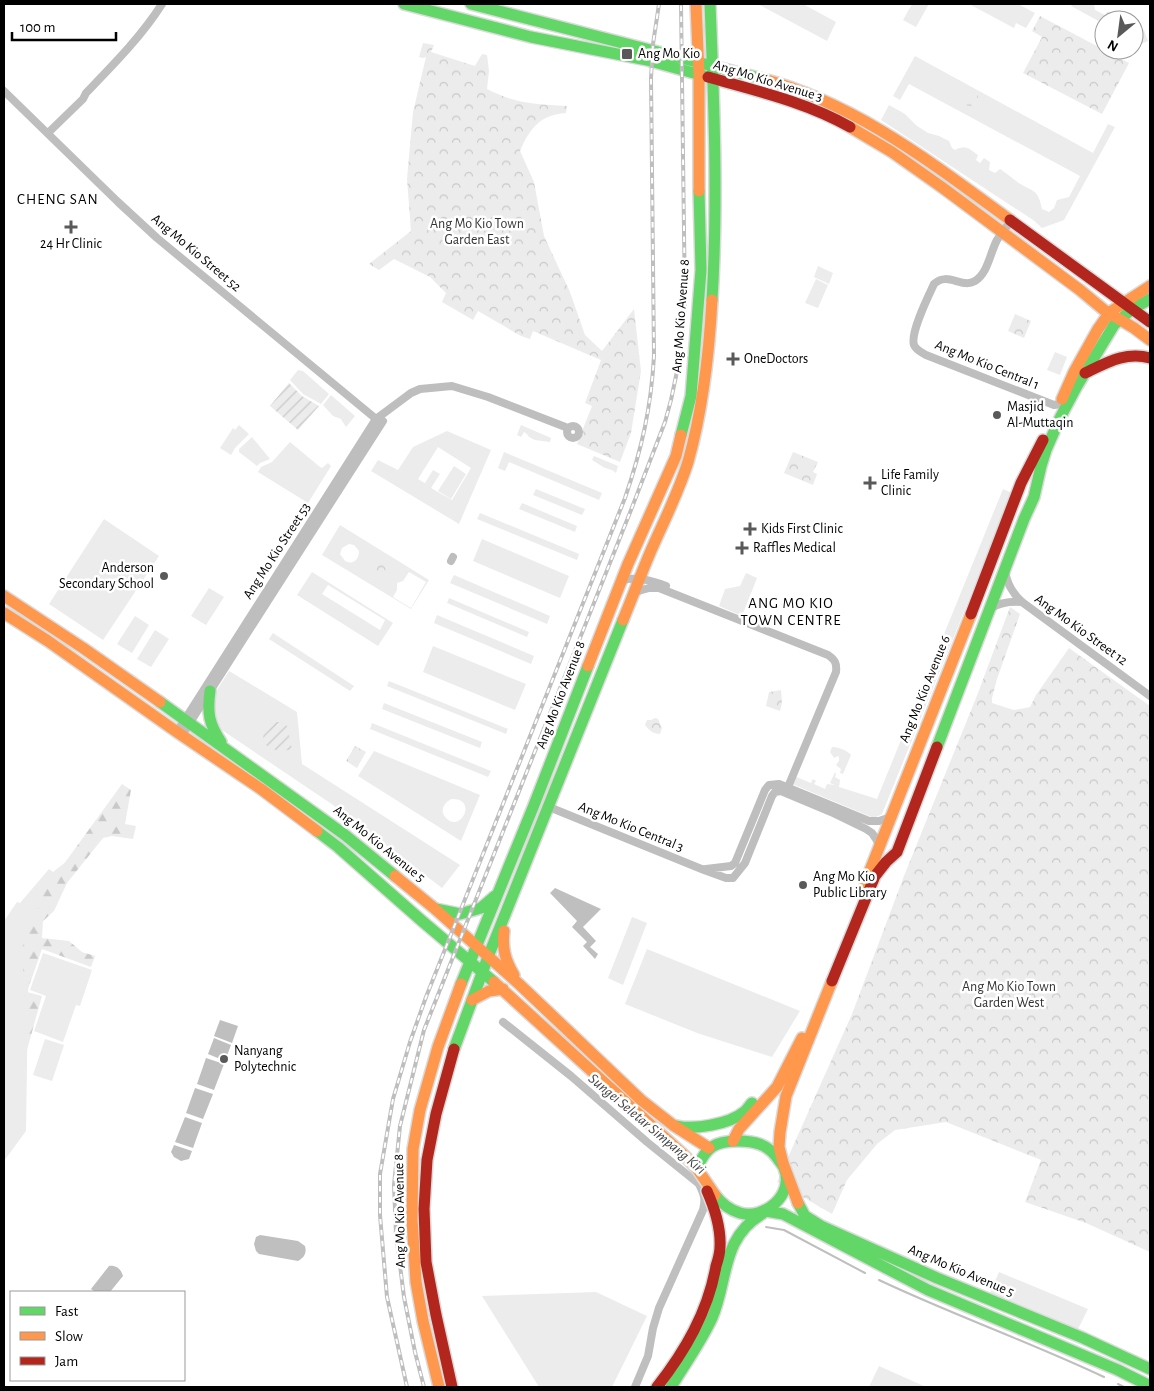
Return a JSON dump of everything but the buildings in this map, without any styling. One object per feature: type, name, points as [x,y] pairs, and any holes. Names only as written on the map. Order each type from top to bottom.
[{"type":"main road","name":"Ang Mo Kio Avenue 3","points":[[404,4],[531,37],[647,60],[780,97],[832,117],[892,152],[1080,290],[1104,310],[1150,340]]},
{"type":"main road","name":"Ang Mo Kio Avenue 3","points":[[471,4],[712,65],[810,93],[841,108],[898,141],[947,174],[1150,322]]},
{"type":"main road","name":"Ang Mo Kio Avenue 8","points":[[439,1387],[423,1321],[416,1282],[412,1219],[414,1148],[420,1110],[438,1047],[470,960],[534,805],[622,580],[676,456],[691,396],[701,270],[699,75],[696,4]]},
{"type":"main road","name":"Ang Mo Kio Avenue 8","points":[[452,1387],[426,1262],[424,1209],[427,1160],[436,1114],[451,1058],[472,1000],[640,578],[669,511],[687,464],[698,423],[709,348],[714,271],[713,79],[710,4]]},
{"type":"main road","points":[[713,97],[722,86],[731,83]]},
{"type":"main road","points":[[1106,290],[1147,288]]},
{"type":"main road","name":"Ang Mo Kio Avenue 6","points":[[733,1141],[739,1129],[782,1078],[804,1033],[984,581],[1021,482],[1074,372],[1098,330],[1115,316],[1123,302],[1147,288]]},
{"type":"main road","points":[[1080,290],[1098,314],[1100,323],[1098,330]]},
{"type":"main road","name":"Ang Mo Kio Avenue 6","points":[[1115,316],[1133,310],[1150,299]]},
{"type":"main road","name":"Ang Mo Kio Avenue 6","points":[[787,1172],[779,1147],[786,1096],[875,876],[897,852],[1024,519],[1035,496],[1036,484],[1046,450],[1085,373],[1114,325],[1115,316]]},
{"type":"main road","points":[[1085,373],[1126,356],[1134,355],[1150,358]]},
{"type":"main road","name":"Ang Mo Kio Avenue 5","points":[[5,598],[83,648],[345,835],[434,908],[519,984],[641,1100],[673,1125],[709,1148]]},
{"type":"main road","name":"Ang Mo Kio Avenue 5","points":[[4,613],[48,641],[292,811],[338,847],[422,921],[484,971],[697,1168]]},
{"type":"main road","points":[[593,654],[598,650],[602,651],[606,653],[608,660]]},
{"type":"main road","points":[[210,690],[209,719],[214,733],[223,747]]},
{"type":"main road","points":[[434,908],[460,914],[481,908],[497,894]]},
{"type":"main road","points":[[506,916],[502,943],[507,964],[519,984]]},
{"type":"main road","points":[[450,943],[458,965],[460,987]]},
{"type":"main road","points":[[472,1000],[489,991],[503,989]]},
{"type":"main road","points":[[673,1125],[685,1128],[719,1124],[743,1113],[765,1091],[804,1033]]},
{"type":"main road","points":[[748,1119],[746,1127],[748,1131],[762,1140],[772,1140],[780,1132]]},
{"type":"main road","points":[[657,1387],[671,1369],[697,1326],[713,1284],[720,1247],[718,1220],[697,1168],[701,1158],[709,1148],[720,1143],[733,1141],[759,1143],[768,1148],[778,1158],[787,1172],[783,1194],[776,1203],[746,1225],[732,1247],[728,1255],[714,1316],[699,1344],[671,1387]]},
{"type":"main road","points":[[697,1168],[719,1199],[734,1211],[746,1214],[766,1211]]},
{"type":"main road","name":"Ang Mo Kio Avenue 5","points":[[787,1172],[795,1197],[805,1216],[853,1246],[928,1290],[1118,1370],[1150,1386]]},
{"type":"main road","name":"Ang Mo Kio Avenue 5","points":[[766,1211],[783,1214],[853,1246],[1083,1338],[1150,1369]]},
{"type":"main road","points":[[718,1220],[724,1213],[732,1213],[741,1220],[742,1233]]},
{"type":"main road","points":[[742,1233],[759,1220],[769,1217],[791,1218]]},
{"type":"street","points":[[46,132],[83,99],[86,93],[120,58],[162,4]]},
{"type":"street","name":"Ang Mo Kio Street 52","points":[[4,91],[157,238],[378,421]]},
{"type":"street","name":"Ang Mo Kio Central 1","points":[[1011,221],[997,240],[985,269],[977,280],[965,284],[945,279],[934,284],[913,333],[913,342],[915,347],[926,355],[1057,408]]},
{"type":"street","name":"Ang Mo Kio Street 53","points":[[179,734],[378,421],[410,393],[420,389],[452,386],[488,397],[567,430]]},
{"type":"street","name":"Ang Mo Kio Street 53","points":[[187,721],[210,690],[378,421]]},
{"type":"street","name":"Ang Mo Kio Street 12","points":[[1005,569],[1008,583],[1014,595],[1150,696]]},
{"type":"street","points":[[622,580],[640,578],[656,582],[698,599],[710,607]]},
{"type":"street","points":[[635,592],[649,588],[659,588],[828,655],[835,660],[836,672],[785,789]]},
{"type":"street","name":"Ang Mo Kio Street 12","points":[[990,609],[1000,603],[1022,602]]},
{"type":"street","points":[[704,870],[731,866],[737,860],[765,790],[769,785],[773,784],[779,784],[785,789],[866,829],[872,833],[880,845]]},
{"type":"street","points":[[785,789],[869,821],[879,821],[890,817]]},
{"type":"street","name":"Ang Mo Kio Central 3","points":[[549,807],[729,879],[733,878],[740,871],[745,863],[772,796],[775,792],[785,789]]},
{"type":"green space","points":[[758,4],[803,4],[836,22],[827,41]]},
{"type":"green space","points":[[912,4],[929,4],[916,27],[903,20]]},
{"type":"green space","points":[[969,4],[1018,4],[1035,13],[1026,28],[1016,23],[1014,28]]},
{"type":"green space","points":[[1073,4],[1094,4],[1094,19],[1071,6]]},
{"type":"green space","points":[[1040,16],[1094,45],[1094,60],[1123,60],[1129,63],[1102,114],[1023,73],[1042,37],[1032,31]]},
{"type":"green space","points":[[1144,30],[1148,41],[1144,43]]},
{"type":"green space","name":"Ang Mo Kio Town Garden East","points":[[423,43],[434,45],[431,52],[475,66],[482,54],[487,55],[489,71],[487,89],[497,94],[526,102],[567,106],[566,113],[549,117],[537,124],[532,129],[520,151],[534,182],[544,236],[570,292],[585,335],[602,351],[634,309],[641,371],[631,433],[620,462],[577,444],[592,406],[585,403],[601,360],[533,331],[530,339],[521,336],[478,311],[473,320],[442,302],[446,293],[430,277],[394,259],[379,270],[369,264],[411,231],[407,179],[413,112],[426,57],[419,57]]},
{"type":"green space","points":[[915,56],[1093,153],[1108,124],[1115,127],[1064,220],[1042,228],[1033,220],[881,120],[889,105],[905,114],[917,126],[928,133],[949,141],[955,150],[962,147],[967,148],[978,155],[976,160],[980,163],[984,158],[990,162],[989,170],[995,173],[1000,169],[1036,193],[1042,209],[1049,212],[1054,208],[1057,200],[1069,197],[1080,176],[909,84],[900,100],[893,96]]},
{"type":"green space","points":[[967,90],[973,90],[978,95],[976,104],[967,106],[962,101],[962,95]]},
{"type":"green space","points":[[818,266],[833,273],[829,284],[814,277]]},
{"type":"green space","points":[[816,279],[828,285],[818,308],[805,303]]},
{"type":"green space","points":[[1015,314],[1031,321],[1024,338],[1008,331]]},
{"type":"green space","points":[[1055,352],[1067,357],[1060,375],[1047,370]]},
{"type":"green space","points":[[298,370],[303,371],[329,394],[321,404],[303,394],[290,380]]},
{"type":"green space","points":[[289,383],[302,396],[319,406],[298,430],[270,406]]},
{"type":"green space","points":[[331,395],[355,416],[346,427],[341,419],[333,416],[323,405]]},
{"type":"green space","points":[[239,425],[249,434],[235,448],[231,455],[220,448],[233,428],[235,430]]},
{"type":"green space","points":[[521,425],[551,438],[550,442],[535,440],[524,432],[521,437],[517,435]]},
{"type":"green space","points":[[447,431],[491,450],[459,524],[371,471],[378,460],[398,470],[413,447]],"holes":[[[438,447],[471,468],[452,500],[431,488],[440,474],[433,470],[425,483],[428,485],[418,479]]]},
{"type":"green space","points":[[252,437],[270,459],[257,466],[239,452],[239,449]]},
{"type":"green space","points":[[290,442],[320,467],[322,468],[328,463],[331,466],[308,503],[258,472],[261,467],[272,462]]},
{"type":"green space","points":[[504,452],[602,493],[599,500],[509,462],[505,471],[498,468]]},
{"type":"green space","points":[[793,452],[818,462],[813,472],[817,474],[813,485],[784,473]]},
{"type":"green space","points":[[594,456],[618,466],[616,473],[592,460]]},
{"type":"green space","points":[[454,466],[466,474],[451,499],[438,491]]},
{"type":"green space","points":[[536,489],[585,509],[582,515],[533,495]]},
{"type":"green space","points":[[1003,489],[1012,493],[882,814],[874,818],[792,784],[794,776],[811,783],[813,779],[816,781],[814,784],[825,789],[827,784],[835,785],[830,783],[835,772],[835,777],[840,780],[839,787],[877,799]]},
{"type":"green space","points":[[522,503],[577,526],[575,532],[519,509]]},
{"type":"green space","points":[[480,513],[579,554],[577,560],[477,519]]},
{"type":"green space","points":[[104,519],[159,556],[103,640],[49,604]]},
{"type":"green space","points":[[340,525],[429,580],[411,609],[322,555]],"holes":[[[349,544],[354,545],[359,551],[357,559],[353,562],[345,561],[340,554],[342,548]],[[409,572],[426,582],[411,608],[393,597],[397,590],[397,583],[403,581]]]},
{"type":"green space","points":[[482,539],[569,576],[560,598],[473,561]]},
{"type":"green space","points":[[376,564],[382,564],[386,571],[382,578],[376,578],[372,574],[372,568]]},
{"type":"green space","points":[[312,572],[393,623],[378,646],[297,595]],"holes":[[[328,585],[385,620],[380,630],[322,594]]]},
{"type":"green space","points":[[746,573],[757,578],[742,616],[719,606],[725,589],[740,586]]},
{"type":"green space","points":[[454,575],[550,616],[547,624],[450,583]]},
{"type":"green space","points":[[209,588],[224,597],[206,625],[191,616]]},
{"type":"green space","points":[[449,598],[529,632],[527,637],[447,603]]},
{"type":"green space","name":"Ang Mo Kio Town Garden West","points":[[1010,607],[1020,614],[997,679],[992,703],[1014,710],[1030,707],[1036,695],[1069,648],[1150,706],[1150,1252],[1086,1223],[1025,1202],[1041,1160],[946,1122],[895,1130],[877,1144],[847,1180],[832,1214],[777,1182],[852,1014]]},
{"type":"green space","points":[[437,615],[534,656],[531,664],[434,623]]},
{"type":"green space","points":[[135,616],[149,625],[132,653],[117,644]]},
{"type":"green space","points":[[155,630],[169,639],[151,667],[137,659]]},
{"type":"green space","points":[[273,633],[354,686],[350,691],[269,639]]},
{"type":"green space","points":[[433,646],[526,684],[515,710],[423,672]]},
{"type":"green space","points":[[229,671],[297,712],[302,764],[460,865],[442,888],[333,805],[213,724],[215,693]]},
{"type":"green space","points":[[389,681],[508,729],[506,734],[387,686]]},
{"type":"green space","points":[[781,690],[782,703],[780,711],[766,706],[769,692]]},
{"type":"green space","points":[[384,703],[482,742],[480,748],[382,709]]},
{"type":"green space","points":[[658,719],[662,728],[660,734],[651,731],[645,725],[647,720]]},
{"type":"green space","points":[[276,722],[282,722],[287,726],[292,749],[278,750],[264,744],[263,737],[265,731]]},
{"type":"green space","points":[[372,723],[491,771],[488,777],[370,729]]},
{"type":"green space","points":[[355,746],[366,752],[357,768],[346,761]]},
{"type":"green space","points":[[832,747],[842,749],[851,755],[843,774],[840,773],[841,769],[836,765],[839,757],[834,758],[830,752]]},
{"type":"green space","points":[[374,751],[480,795],[461,841],[358,776]],"holes":[[[452,799],[460,800],[464,804],[464,814],[457,822],[452,822],[444,815],[443,807]]]},
{"type":"green space","points":[[122,784],[131,790],[125,824],[136,826],[133,839],[112,836],[103,838],[67,883],[54,911],[43,921],[42,938],[69,941],[82,952],[95,956],[91,967],[42,949],[27,992],[42,996],[27,1050],[22,948],[45,890]]},
{"type":"green space","points":[[76,854],[29,932],[26,1131],[4,1161],[4,921],[17,902],[20,903],[49,869],[53,872]]},
{"type":"green space","points":[[632,917],[647,923],[623,985],[608,978]]},
{"type":"green space","points":[[647,949],[800,1011],[772,1057],[697,1033],[625,1004]]},
{"type":"green space","points":[[43,953],[92,970],[80,1006],[76,1005],[63,1042],[34,1031],[46,996],[30,990]]},
{"type":"green space","points":[[45,1039],[64,1045],[52,1081],[33,1075]]},
{"type":"green space","points":[[999,1272],[1088,1309],[1077,1331],[989,1295]]},
{"type":"green space","points":[[596,1292],[647,1316],[612,1387],[539,1387],[482,1296]]},
{"type":"green space","points":[[879,1366],[926,1387],[869,1387]]},
{"type":"shaded area","points":[[555,888],[601,909],[583,927],[596,941],[590,947],[598,954],[595,959],[583,946],[587,942],[572,927],[577,921],[550,893]]},
{"type":"shaded area","points":[[220,1020],[238,1026],[232,1043],[214,1036]]},
{"type":"shaded area","points":[[214,1038],[231,1045],[225,1061],[208,1054]]},
{"type":"shaded area","points":[[206,1058],[224,1064],[214,1090],[197,1084]]},
{"type":"shaded area","points":[[195,1088],[213,1094],[203,1119],[186,1113]]},
{"type":"shaded area","points":[[185,1117],[202,1123],[193,1148],[175,1142]]},
{"type":"shaded area","points":[[174,1145],[192,1151],[189,1159],[181,1161],[174,1157],[171,1152]]},
{"type":"shaded area","points":[[260,1235],[298,1241],[305,1246],[306,1251],[298,1261],[259,1254],[254,1244],[256,1237]]},
{"type":"shaded area","points":[[109,1266],[114,1266],[121,1271],[123,1276],[111,1291],[94,1291],[91,1289]]},
{"type":"waterway","name":"Sungei Seletar Simpang Kiri","points":[[503,1022],[571,1076],[699,1184],[703,1194],[703,1210],[659,1308],[648,1356],[635,1387]]},
{"type":"waterway","points":[[766,1227],[784,1230],[865,1273]]},
{"type":"waterway","name":"Sungei Seletar Simpang Kiri","points":[[691,1237],[694,1234]]},
{"type":"waterway","points":[[879,1280],[1104,1377]]},
{"type":"waterway","points":[[1118,1384],[1124,1387]]},
{"type":"railway","points":[[407,1387],[387,1297],[380,1215],[380,1174],[393,1099],[426,997],[625,498],[641,445],[651,393],[654,356],[651,78],[653,44],[659,4]]},
{"type":"railway","points":[[424,1387],[404,1297],[396,1234],[394,1185],[400,1126],[424,1030],[631,510],[665,422],[671,400],[680,357],[685,305],[681,4]]},
{"type":"traffic: fast","points":[[404,4],[531,37],[647,60],[708,77]]},
{"type":"traffic: fast","points":[[471,4],[759,78]]},
{"type":"traffic: fast","points":[[710,4],[715,189],[712,300]]},
{"type":"traffic: fast","points":[[681,435],[691,396],[701,270],[699,191]]},
{"type":"traffic: fast","points":[[937,747],[1034,497],[1046,450],[1060,418],[1114,325],[1131,310],[1150,299]]},
{"type":"traffic: fast","points":[[454,1049],[488,957],[623,620]]},
{"type":"traffic: fast","points":[[461,984],[588,666]]},
{"type":"traffic: fast","points":[[210,691],[210,718],[221,742]]},
{"type":"traffic: fast","points":[[160,702],[345,835],[395,876]]},
{"type":"traffic: fast","points":[[317,831],[494,982]]},
{"type":"traffic: fast","points":[[436,909],[460,914],[481,908],[495,896]]},
{"type":"traffic: fast","points":[[677,1126],[693,1127],[721,1123],[738,1116],[752,1103]]},
{"type":"traffic: fast","points":[[697,1168],[708,1150],[717,1144],[730,1141],[760,1144],[770,1150],[784,1168],[786,1178],[781,1196],[775,1203],[759,1213],[736,1212],[726,1206],[715,1195]]},
{"type":"traffic: fast","points":[[798,1203],[805,1216],[821,1226],[937,1278],[1083,1338],[1150,1369]]},
{"type":"traffic: fast","points":[[766,1211],[783,1214],[928,1290],[1118,1370],[1150,1386]]},
{"type":"traffic: fast","points":[[671,1387],[712,1318],[732,1248],[739,1235],[762,1214]]},
{"type":"traffic: slow","points":[[696,4],[699,75],[699,191]]},
{"type":"traffic: slow","points":[[759,78],[827,102],[860,118],[921,156],[1010,220]]},
{"type":"traffic: slow","points":[[850,127],[892,152],[943,188],[1104,310],[1150,340]]},
{"type":"traffic: slow","points":[[1062,399],[1074,372],[1098,329],[1110,312],[1150,286]]},
{"type":"traffic: slow","points":[[623,620],[688,462],[698,422],[704,382],[712,300]]},
{"type":"traffic: slow","points":[[588,666],[628,564],[676,456],[681,435]]},
{"type":"traffic: slow","points":[[4,596],[160,702]]},
{"type":"traffic: slow","points":[[4,613],[48,641],[261,789],[317,831]]},
{"type":"traffic: slow","points":[[865,883],[971,614]]},
{"type":"traffic: slow","points":[[395,876],[519,984],[641,1100],[673,1125],[709,1148]]},
{"type":"traffic: slow","points":[[504,931],[503,943],[505,954],[514,975]]},
{"type":"traffic: slow","points":[[798,1203],[783,1163],[779,1147],[780,1132],[786,1096],[832,981]]},
{"type":"traffic: slow","points":[[494,982],[685,1156],[698,1170],[715,1195]]},
{"type":"traffic: slow","points":[[439,1387],[423,1321],[416,1282],[412,1219],[413,1149],[420,1110],[438,1047],[461,984]]},
{"type":"traffic: slow","points":[[472,1000],[489,991],[503,989]]},
{"type":"traffic: slow","points":[[733,1141],[739,1129],[777,1087],[802,1038]]},
{"type":"traffic: jam","points":[[708,77],[799,104],[850,127]]},
{"type":"traffic: jam","points":[[1010,220],[1150,322]]},
{"type":"traffic: jam","points":[[1085,373],[1124,357],[1141,356],[1150,358]]},
{"type":"traffic: jam","points":[[971,614],[1021,483],[1043,440]]},
{"type":"traffic: jam","points":[[832,981],[875,876],[897,852],[937,747]]},
{"type":"traffic: jam","points":[[452,1387],[426,1262],[424,1209],[427,1160],[436,1114],[454,1049]]},
{"type":"traffic: jam","points":[[657,1387],[677,1359],[694,1330],[712,1283],[720,1250],[720,1233],[713,1205],[707,1191]]},
{"type":"place","name":"Ang Mo Kio","points":[[627,54]]},
{"type":"place","name":"24 Hr Clinic","points":[[71,227]]},
{"type":"place","name":"OneDoctors","points":[[733,359]]},
{"type":"place","name":"Masjid Al-Muttaqin","points":[[997,415]]},
{"type":"place","name":"Life Family Clinic","points":[[870,483]]},
{"type":"place","name":"Kids First Clinic","points":[[750,529]]},
{"type":"place","name":"Raffles Medical","points":[[742,548]]},
{"type":"place","name":"Anderson Secondary School","points":[[164,576]]},
{"type":"place","name":"Ang Mo Kio Public Library","points":[[803,885]]},
{"type":"place","name":"Nanyang Polytechnic","points":[[224,1059]]},
{"type":"district","name":"CHENG SAN","points":[[58,199]]},
{"type":"district","name":"ANG MO KIO TOWN CENTRE","points":[[791,612]]}]
